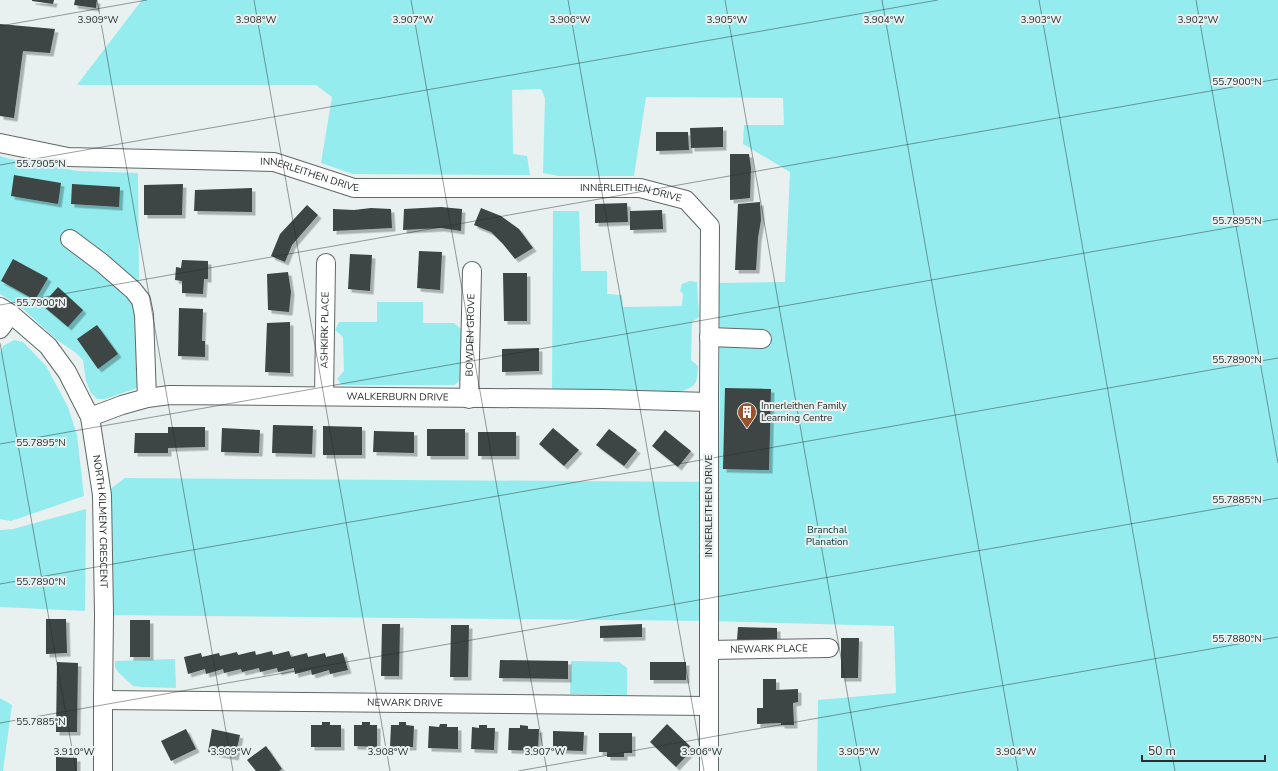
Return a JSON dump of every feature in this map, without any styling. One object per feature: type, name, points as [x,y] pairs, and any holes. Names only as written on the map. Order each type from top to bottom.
[{"type":"street","name":"INNERLEITHEN DRIVE","points":[[0,144],[68,157],[274,162],[354,188],[640,188],[686,200],[710,226],[709,771]]},
{"type":"street","points":[[70,239],[102,263],[133,290],[141,300],[144,315],[147,398]]},
{"type":"street","name":"ASHKIRK PLACE","points":[[324,396],[326,263]]},
{"type":"street","name":"BOWDEN GROVE","points":[[469,399],[472,271]]},
{"type":"street","points":[[0,329],[6,311]]},
{"type":"street","name":"NORTH KILMENY CRESCENT","points":[[6,311],[48,346],[67,372],[90,417],[102,495],[104,615],[103,771]]},
{"type":"street","points":[[709,337],[762,339]]},
{"type":"street","name":"WALKERBURN DRIVE","points":[[90,417],[147,398],[170,395],[709,402]]},
{"type":"street","name":"NEWARK PLACE","points":[[709,650],[829,648]]},
{"type":"street","name":"NEWARK DRIVE","points":[[103,700],[708,706]]},
{"type":"green space","name":"Branchal Planation","points":[[142,0],[1278,0],[1278,771],[817,771],[818,700],[896,693],[894,626],[710,621],[104,615],[102,495],[125,478],[710,482],[719,464],[719,283],[785,282],[790,172],[743,144],[744,125],[784,125],[783,98],[646,97],[634,176],[559,176],[543,173],[545,98],[541,89],[512,90],[513,154],[527,156],[530,175],[353,174],[321,163],[332,97],[316,85],[77,85]]},
{"type":"green space","points":[[0,156],[78,171],[138,173],[140,387],[105,399],[97,399],[91,393],[86,381],[83,360],[76,353],[56,339],[22,308],[0,294]]},
{"type":"green space","points":[[553,211],[579,211],[581,271],[607,271],[607,294],[622,295],[623,307],[682,306],[683,293],[680,291],[682,284],[690,281],[697,282],[699,317],[692,322],[691,360],[698,366],[696,381],[693,386],[679,392],[552,390]]},
{"type":"green space","points":[[377,302],[423,302],[423,323],[454,323],[462,330],[462,379],[454,385],[342,385],[337,379],[344,371],[343,337],[335,330],[339,322],[377,322]]},
{"type":"green space","points":[[14,340],[23,342],[46,366],[68,407],[77,435],[84,496],[11,521],[0,519],[0,352],[3,346]]},
{"type":"green space","points":[[86,509],[85,611],[0,607],[0,530],[13,529]]},
{"type":"green space","points":[[175,659],[176,688],[133,686],[118,672],[115,667],[115,661]]},
{"type":"green space","points":[[571,661],[619,662],[627,668],[627,695],[570,694]]},
{"type":"green space","points":[[0,698],[12,705],[3,771],[0,771]]},
{"type":"building","points":[[32,0],[54,0],[53,4]]},
{"type":"building","points":[[75,0],[97,0],[96,8],[74,5]]},
{"type":"building","points":[[0,24],[55,29],[50,53],[23,51],[14,118],[0,116]]},
{"type":"building","points":[[723,127],[723,147],[691,148],[690,128]]},
{"type":"building","points":[[656,132],[688,132],[689,150],[656,151]]},
{"type":"building","points":[[730,154],[749,154],[751,168],[750,198],[730,200]]},
{"type":"building","points":[[14,175],[61,183],[58,204],[11,196]]},
{"type":"building","points":[[72,184],[120,187],[119,207],[71,204]]},
{"type":"building","points":[[183,184],[182,215],[144,215],[144,185]]},
{"type":"building","points":[[252,188],[252,212],[194,211],[195,190]]},
{"type":"building","points":[[760,202],[761,220],[756,270],[735,270],[738,204]]},
{"type":"building","points":[[627,203],[628,222],[595,223],[595,204]]},
{"type":"building","points":[[307,205],[318,215],[292,245],[285,262],[271,256],[280,234]]},
{"type":"building","points":[[441,207],[462,209],[461,231],[441,228],[403,230],[404,209]]},
{"type":"building","points":[[371,208],[391,209],[392,228],[333,231],[333,209],[354,210]]},
{"type":"building","points":[[481,208],[501,216],[519,229],[533,248],[515,259],[491,232],[474,225]]},
{"type":"building","points":[[662,210],[663,229],[630,230],[630,211]]},
{"type":"building","points":[[419,251],[442,252],[440,290],[417,288]]},
{"type":"building","points":[[350,254],[372,255],[370,291],[348,289]]},
{"type":"building","points":[[13,259],[48,278],[35,300],[1,281]]},
{"type":"building","points":[[182,260],[208,261],[208,279],[204,279],[203,294],[182,293],[182,281],[175,280],[176,267],[181,268]]},
{"type":"building","points":[[288,272],[291,292],[289,312],[268,310],[267,274]]},
{"type":"building","points":[[503,273],[527,273],[527,321],[504,321]]},
{"type":"building","points":[[58,287],[83,310],[68,327],[42,305]]},
{"type":"building","points":[[179,308],[203,309],[202,341],[205,341],[205,357],[178,356]]},
{"type":"building","points":[[290,322],[290,373],[265,372],[267,323]]},
{"type":"building","points":[[97,325],[118,354],[98,369],[77,339]]},
{"type":"building","points":[[539,348],[539,371],[502,372],[502,349]]},
{"type":"building","name":"Innerleithen Family Learning Centre","points":[[725,388],[771,389],[769,470],[723,469]]},
{"type":"building","points":[[273,425],[313,426],[312,454],[272,453]]},
{"type":"building","points":[[323,426],[362,427],[362,455],[323,455]]},
{"type":"building","points":[[168,427],[205,427],[205,447],[168,448],[168,453],[134,453],[135,433],[168,433]]},
{"type":"building","points":[[222,428],[260,430],[259,453],[221,452]]},
{"type":"building","points":[[553,428],[579,450],[564,466],[539,444]]},
{"type":"building","points":[[427,429],[465,429],[465,456],[427,456]]},
{"type":"building","points":[[609,429],[637,450],[624,466],[596,445]]},
{"type":"building","points":[[665,430],[691,451],[678,467],[652,446]]},
{"type":"building","points":[[374,431],[414,432],[414,453],[373,452]]},
{"type":"building","points":[[478,432],[516,432],[516,456],[478,456]]},
{"type":"building","points":[[46,619],[66,619],[67,653],[46,654]]},
{"type":"building","points":[[130,620],[150,620],[150,657],[130,657]]},
{"type":"building","points":[[382,624],[400,624],[399,676],[381,676]]},
{"type":"building","points":[[642,624],[642,637],[600,638],[600,626]]},
{"type":"building","points":[[451,625],[469,625],[468,677],[450,677]]},
{"type":"building","points":[[738,627],[777,628],[777,641],[737,640]]},
{"type":"building","points":[[841,638],[859,638],[858,678],[841,678]]},
{"type":"building","points":[[255,651],[256,655],[272,651],[273,655],[289,651],[291,657],[307,653],[308,657],[325,653],[326,657],[343,653],[348,670],[330,674],[329,670],[312,675],[311,670],[295,674],[294,668],[278,672],[277,668],[260,672],[259,668],[242,672],[241,669],[224,673],[223,669],[206,674],[205,669],[188,674],[184,657],[201,653],[202,657],[219,653],[220,656],[237,652],[238,655]]},
{"type":"building","points":[[500,660],[568,661],[568,679],[499,678]]},
{"type":"building","points":[[57,662],[78,663],[77,732],[56,732]]},
{"type":"building","points":[[650,662],[686,662],[686,680],[650,680]]},
{"type":"building","points":[[763,679],[776,679],[776,690],[798,689],[798,702],[793,703],[794,725],[781,725],[781,723],[757,724],[757,708],[763,708]]},
{"type":"building","points":[[322,722],[330,722],[330,725],[341,725],[341,747],[311,747],[311,725],[322,725]]},
{"type":"building","points":[[362,722],[370,722],[370,725],[377,725],[377,747],[354,746],[354,725],[362,725]]},
{"type":"building","points":[[399,722],[406,722],[406,725],[414,726],[413,747],[390,747],[391,725],[399,725]]},
{"type":"building","points":[[440,724],[447,724],[447,727],[458,727],[458,749],[428,748],[429,726],[439,727]]},
{"type":"building","points":[[667,724],[693,749],[676,767],[650,742]]},
{"type":"building","points":[[479,725],[487,725],[487,728],[495,728],[494,750],[471,749],[472,727],[479,728]]},
{"type":"building","points":[[520,725],[528,726],[528,729],[539,729],[538,751],[508,750],[509,728],[520,728]]},
{"type":"building","points":[[186,729],[196,749],[171,761],[161,741]]},
{"type":"building","points":[[212,729],[240,735],[235,757],[208,752]]},
{"type":"building","points":[[553,731],[584,732],[583,751],[553,750]]},
{"type":"building","points":[[599,733],[632,733],[632,753],[624,753],[624,757],[607,757],[607,752],[599,752]]},
{"type":"building","points":[[266,746],[282,769],[279,771],[256,771],[247,760]]},
{"type":"building","points":[[56,757],[77,758],[77,771],[56,771]]},
{"type":"place","name":"Innerleithen Family Learning Centre","points":[[747,429]]}]
